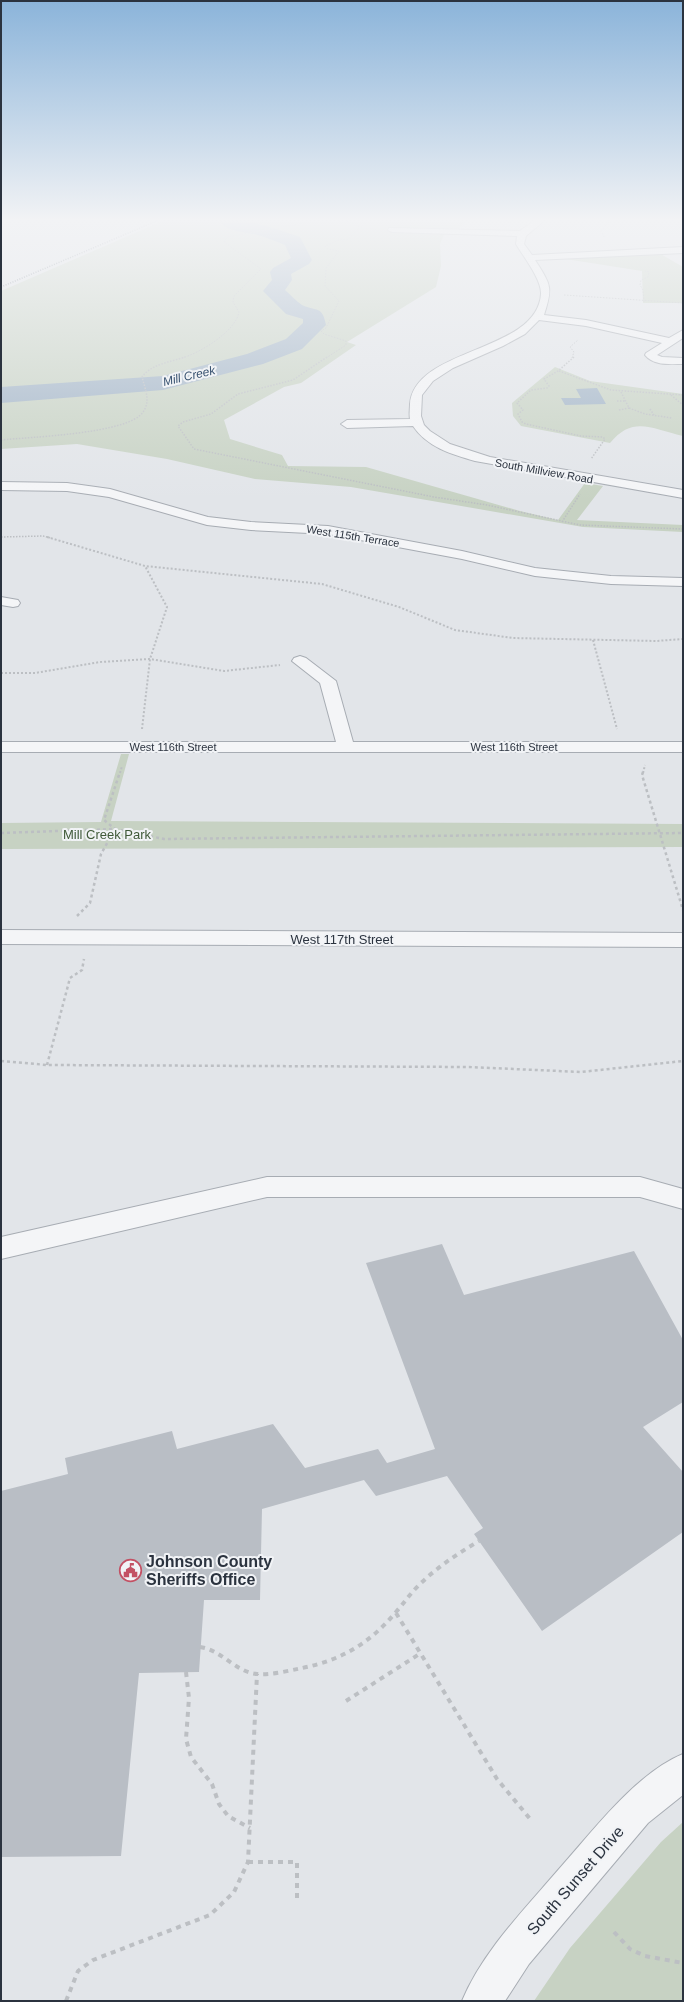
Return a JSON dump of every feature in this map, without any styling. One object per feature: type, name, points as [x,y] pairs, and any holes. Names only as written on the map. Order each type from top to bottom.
[{"type":"street","points":[[347,424],[416,422],[414,411],[415,398],[422,386],[435,374],[451,364],[515,336],[539,313]]},
{"type":"street","points":[[537,317],[607,327],[669,341]]},
{"type":"street","points":[[683,333],[650,355],[660,360],[683,361]]},
{"type":"street","name":"South Millview Road","points":[[416,422],[424,433],[439,444],[462,453],[490,461],[683,494]]},
{"type":"street","name":"West 115th Terrace","points":[[1,486],[68,487],[110,493],[207,521],[251,526],[328,530],[462,555],[535,572],[611,580],[683,582]]},
{"type":"street","points":[[300,661],[328,681],[346,747]]},
{"type":"street","name":"West 116th Street","points":[[1,747],[683,747]]},
{"type":"street","name":"West 117th Street","points":[[1,937],[683,940]]},
{"type":"street","points":[[1,1248],[267,1187],[640,1187],[683,1199]]},
{"type":"street","name":"South Sunset Drive","points":[[482,2001],[515,1950],[635,1810],[683,1772]]},
{"type":"path","points":[[1,440],[101,430],[124,425],[138,418],[143,413],[148,401],[142,377],[146,371],[177,361],[202,349],[229,330],[235,322],[238,313]]},
{"type":"path","points":[[562,522],[584,488],[589,483],[581,473],[582,470],[605,439],[603,437],[581,436],[526,424],[522,422],[518,414],[522,410],[517,403],[532,390],[547,388],[549,386],[544,379],[558,371],[574,357],[574,352],[570,347],[571,344],[598,329],[607,327]]},
{"type":"path","points":[[558,371],[621,392],[683,395]]},
{"type":"path","points":[[621,392],[629,408]]},
{"type":"path","points":[[671,395],[683,405]]},
{"type":"path","points":[[617,402],[626,401]]},
{"type":"path","points":[[619,410],[629,408],[637,412],[654,416],[672,418]]},
{"type":"path","points":[[650,409],[654,416]]},
{"type":"path","points":[[1,537],[43,536],[145,566],[322,584],[399,606],[455,630],[513,638],[593,640],[683,639]]},
{"type":"path","points":[[115,829],[104,820],[126,755],[141,738],[150,659],[167,606],[145,566]]},
{"type":"path","points":[[593,640],[620,740],[642,754],[645,766],[642,775],[683,910]]},
{"type":"path","points":[[1,673],[35,673],[100,662],[150,659],[224,671],[269,667],[300,661]]},
{"type":"path","points":[[46,1065],[70,978],[82,970],[86,949],[73,924],[78,915],[90,903],[101,854],[115,829]]},
{"type":"path","points":[[1,833],[115,829],[164,839],[683,833]]},
{"type":"path","points":[[1,1061],[46,1065],[469,1067],[581,1072],[683,1061]]},
{"type":"path","points":[[200,1647],[209,1647],[223,1654],[234,1665],[257,1674],[313,1668],[355,1650],[396,1613],[410,1593],[444,1564],[479,1541]]},
{"type":"path","points":[[396,1613],[497,1779],[531,1820]]},
{"type":"path","points":[[346,1701],[421,1653]]},
{"type":"path","points":[[186,1672],[189,1698],[186,1740],[191,1757],[212,1784],[219,1804],[228,1816],[250,1828]]},
{"type":"path","points":[[66,2001],[78,1971],[93,1960],[210,1915],[226,1902],[240,1884],[248,1862],[257,1674]]},
{"type":"path","points":[[248,1862],[298,1862],[297,1898]]},
{"type":"path","points":[[614,1932],[630,1949],[645,1956],[683,1963]]},
{"type":"green space","points":[[1,313],[393,313],[347,342],[356,345],[301,383],[284,387],[224,420],[230,439],[282,455],[288,466],[366,467],[520,511],[558,520],[585,483],[603,486],[577,520],[683,525],[683,532],[583,527],[351,487],[255,479],[167,459],[77,444],[1,449]]},
{"type":"green space","points":[[555,367],[590,381],[683,394],[683,436],[644,426],[627,429],[618,434],[610,443],[521,426],[513,416],[512,403]]},
{"type":"green space","name":"Mill Creek Park","points":[[121,754],[129,754],[111,821],[683,824],[683,847],[1,849],[1,823],[101,822]]},
{"type":"green space","points":[[683,1822],[683,2001],[534,2001],[570,1948],[661,1842]]},
{"type":"water","points":[[597,388],[606,404],[565,405],[561,398],[581,398],[576,389]]},
{"type":"building","name":"Johnson County Sheriffs Office","points":[[442,1244],[464,1295],[634,1251],[683,1340],[683,1402],[643,1427],[683,1472],[683,1532],[542,1631],[474,1534],[483,1528],[447,1476],[376,1496],[364,1480],[262,1509],[260,1600],[204,1600],[199,1672],[139,1673],[121,1856],[1,1857],[1,1491],[68,1474],[65,1458],[172,1431],[177,1449],[273,1424],[305,1468],[378,1449],[387,1463],[435,1449],[366,1263]]},
{"type":"waterway","name":"Mill Creek","points":[[1,395],[163,383],[255,359],[294,344],[315,325],[313,315],[308,313]]},
{"type":"place","name":"Johnson County Sheriffs Office","points":[[131,1570]]}]
